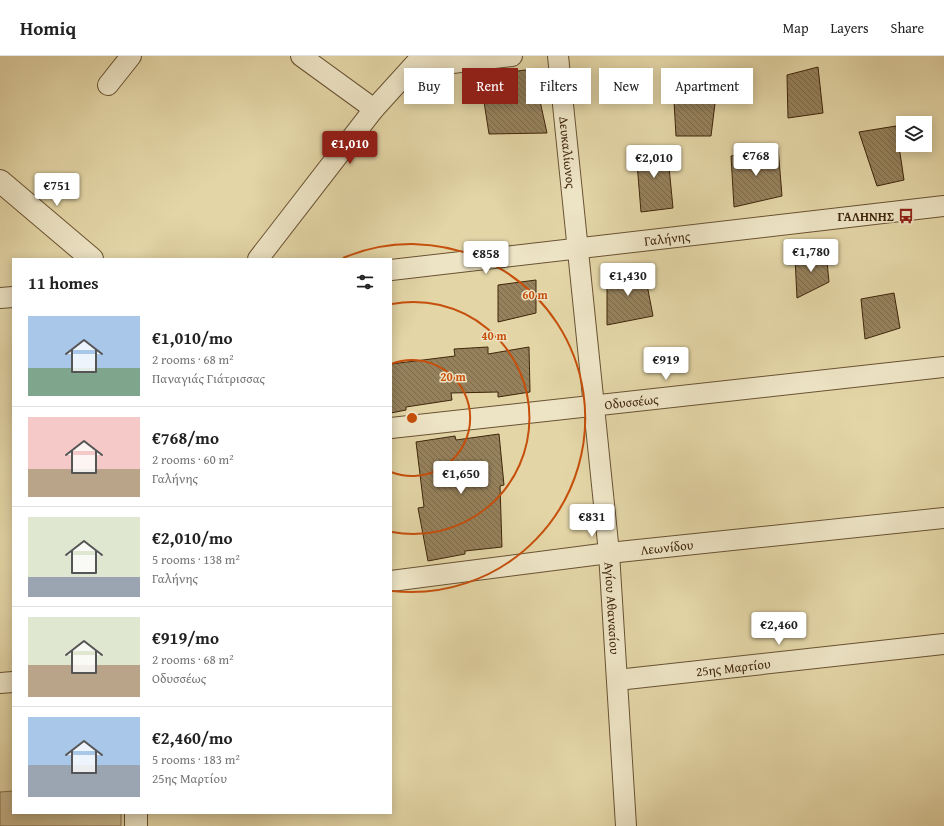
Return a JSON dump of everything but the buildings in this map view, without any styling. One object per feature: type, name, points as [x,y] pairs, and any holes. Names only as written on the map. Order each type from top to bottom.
[{"type":"street","points":[[108,85],[131,56]]},
{"type":"street","points":[[301,56],[374,109]]},
{"type":"street","points":[[259,258],[374,109],[421,57],[444,64],[512,56]]},
{"type":"street","name":"Δευκαλίωνος","points":[[558,56],[577,249]]},
{"type":"street","points":[[0,181],[91,258]]},
{"type":"street","name":"Γαλήνης","points":[[392,270],[944,206]]},
{"type":"street","name":"Αγίου Αθανασίου","points":[[577,249],[609,553],[626,826]]},
{"type":"street","points":[[0,298],[12,297]]},
{"type":"street","name":"Οδυσσέως","points":[[392,428],[944,368]]},
{"type":"street","name":"Λεωνίδου","points":[[392,581],[609,553],[944,518]]},
{"type":"street","name":"25ης Μαρτίου","points":[[617,680],[944,644]]},
{"type":"street","points":[[0,683],[12,682]]},
{"type":"street","points":[[136,814],[136,826]]},
{"type":"shaded area","points":[[12,791],[12,814],[121,814],[121,826],[0,826],[0,792]]},
{"type":"place","name":"ΓΑΛΗΝΗΣ","points":[[906,216]]}]
